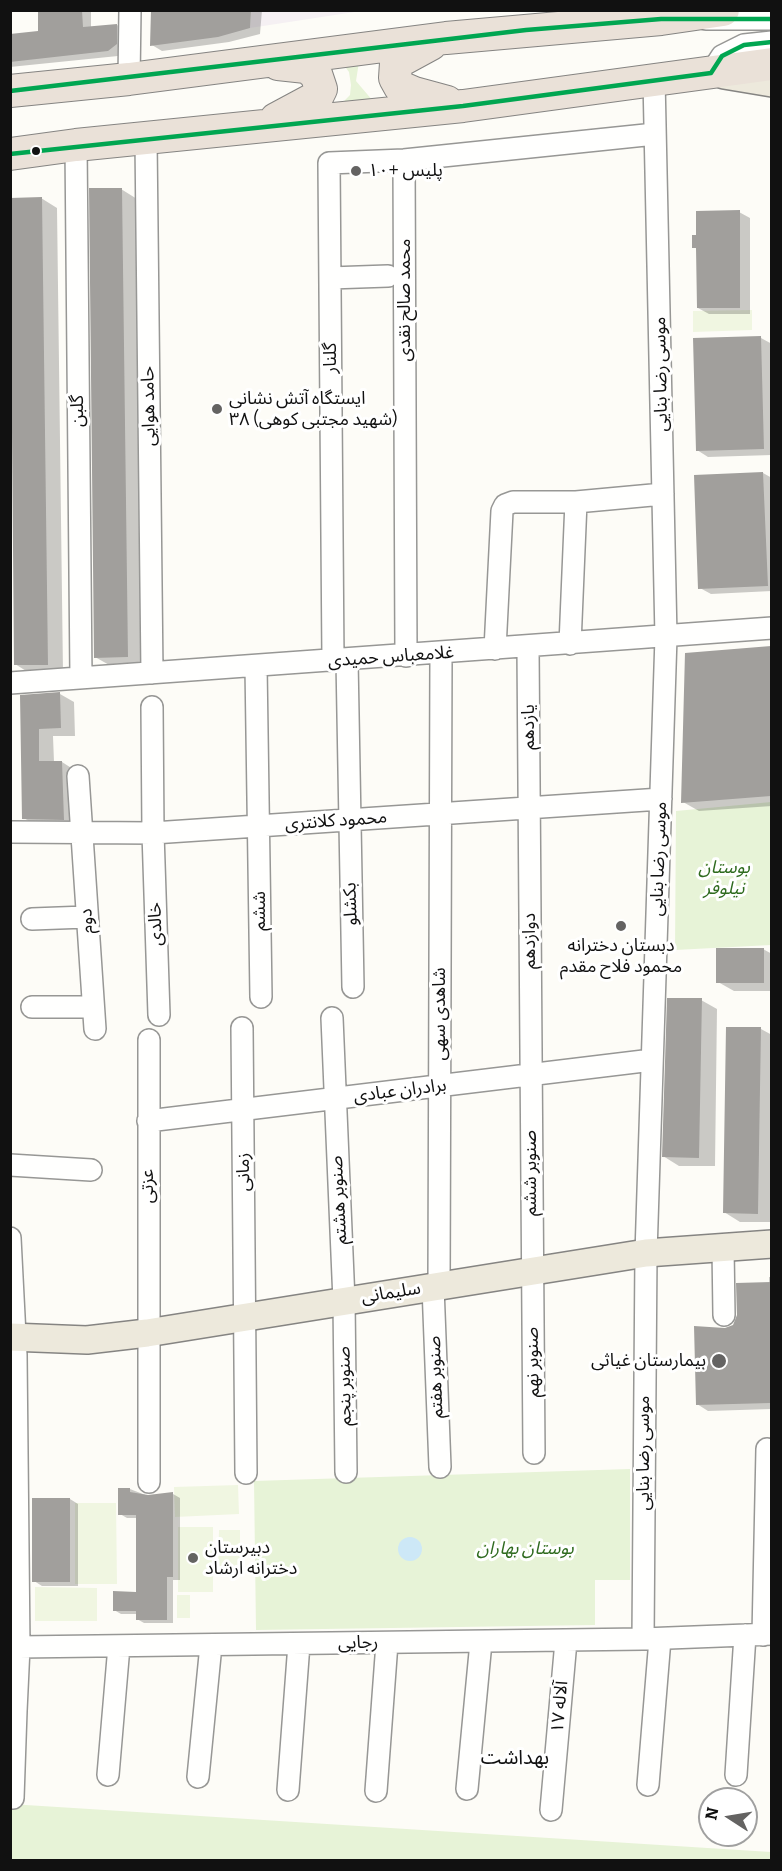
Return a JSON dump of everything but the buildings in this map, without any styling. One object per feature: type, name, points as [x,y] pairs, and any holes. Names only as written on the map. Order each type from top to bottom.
[{"type":"highway","points":[[10,90],[129,80],[256,61],[446,38],[661,19],[723,10]]},
{"type":"highway","points":[[446,38],[404,56],[396,63],[395,78],[400,87],[414,93],[463,106]]},
{"type":"highway","points":[[254,129],[317,98],[321,89],[316,74],[306,68],[256,61]]},
{"type":"highway","points":[[10,154],[76,145],[146,140],[463,106],[771,64]]},
{"type":"main road","points":[[711,73],[771,83]]},
{"type":"main road","name":"سلیمانی","points":[[13,1337],[87,1340],[147,1333],[646,1253],[771,1244]]},
{"type":"street","points":[[129,80],[130,10]]},
{"type":"street","points":[[661,19],[771,19]]},
{"type":"street","points":[[711,73],[722,56],[737,48],[771,42]]},
{"type":"street","name":"موسی رضا بنایی","points":[[648,1785],[651,1639],[646,1253],[666,637],[654,80]]},
{"type":"street","points":[[404,159],[655,134]]},
{"type":"street","name":"حامد هوایی","points":[[146,140],[152,673]]},
{"type":"street","name":"گلبن","points":[[76,145],[81,678]]},
{"type":"street","name":"گلنار","points":[[348,820],[340,660],[329,163],[404,159]]},
{"type":"street","name":"محمد صالح نقدی","points":[[404,159],[406,656]]},
{"type":"street","points":[[330,278],[388,276]]},
{"type":"street","points":[[495,649],[502,511],[505,506],[513,502],[576,502],[663,494]]},
{"type":"street","points":[[570,644],[576,502]]},
{"type":"street","name":"غلامعباس حمیدی","points":[[10,683],[771,628]]},
{"type":"street","name":"یازدهم","points":[[528,647],[529,808]]},
{"type":"street","name":"شاهدی سهی","points":[[436,1286],[440,1086],[441,653]]},
{"type":"street","name":"ششم","points":[[256,666],[261,997]]},
{"type":"street","name":"خالدی","points":[[152,707],[153,833],[159,1015]]},
{"type":"street","name":"دوم","points":[[78,776],[95,1029]]},
{"type":"street","name":"محمود کلانتری","points":[[10,832],[153,833],[661,799]]},
{"type":"street","name":"دوازدهم","points":[[529,808],[530,1075]]},
{"type":"street","name":"بکشلو","points":[[348,820],[353,987]]},
{"type":"street","points":[[32,919],[86,917]]},
{"type":"street","points":[[32,1007],[93,1007]]},
{"type":"street","name":"صنوبر هشتم","points":[[332,1018],[344,1301]]},
{"type":"street","name":"زمانی","points":[[242,1028],[246,1473]]},
{"type":"street","name":"عزتی","points":[[149,1040],[147,1333],[149,1482]]},
{"type":"street","name":"برادران عبادی","points":[[148,1121],[652,1059]]},
{"type":"street","name":"صنوبر ششم","points":[[530,1075],[531,1271]]},
{"type":"street","points":[[10,1165],[90,1170]]},
{"type":"street","points":[[10,1238],[14,1525],[19,1647],[13,1716],[13,1798]]},
{"type":"street","points":[[723,1248],[724,1315]]},
{"type":"street","name":"صنوبر نهم","points":[[531,1271],[534,1453]]},
{"type":"street","name":"صنوبر هفتم","points":[[436,1286],[440,1467]]},
{"type":"street","name":"صنوبر پنجم","points":[[344,1301],[346,1472]]},
{"type":"street","points":[[736,1775],[760,1635],[767,1449]]},
{"type":"street","name":"رجایی","points":[[19,1647],[566,1641],[760,1635]]},
{"type":"street","name":"آلاله ۱۷","points":[[551,1810],[566,1641]]},
{"type":"street","points":[[467,1789],[482,1642]]},
{"type":"street","points":[[376,1791],[387,1643]]},
{"type":"street","points":[[288,1790],[299,1644]]},
{"type":"street","points":[[198,1777],[211,1645]]},
{"type":"street","points":[[108,1775],[119,1646]]},
{"type":"shaded area","points":[[251,10],[361,11],[250,28]]},
{"type":"green space","points":[[359,62],[356,81],[373,101],[340,105],[350,95],[351,85],[349,72],[343,64]]},
{"type":"green space","points":[[752,310],[752,330],[693,332],[693,311]]},
{"type":"green space","name":"بوستان نیلوفر","points":[[771,802],[771,945],[675,950],[676,811]]},
{"type":"green space","name":"بوستان بهاران","points":[[630,1469],[630,1580],[595,1580],[595,1625],[256,1630],[254,1481]]},
{"type":"green space","points":[[238,1485],[239,1514],[175,1517],[174,1487]]},
{"type":"green space","points":[[75,1503],[116,1503],[117,1584],[75,1584]]},
{"type":"green space","points":[[178,1527],[213,1527],[213,1592],[178,1592]]},
{"type":"green space","points":[[219,1530],[240,1530],[240,1571],[218,1571]]},
{"type":"green space","points":[[35,1587],[97,1588],[97,1621],[35,1621]]},
{"type":"green space","points":[[177,1595],[190,1595],[190,1618],[177,1618]]},
{"type":"green space","points":[[10,1804],[771,1852],[771,1860],[11,1860]]},
{"type":"water","points":[[410,1537],[419,1540],[422,1549],[419,1558],[410,1561],[401,1558],[398,1549],[401,1540]]},
{"type":"transit line","points":[[10,91],[526,30],[661,19],[772,19]]},
{"type":"transit line","points":[[10,154],[463,106],[711,73],[722,56],[744,45],[772,42]]},
{"type":"place","name":"پلیس +۱۰","points":[[356,171]]},
{"type":"place","name":"ایستگاه آتش نشانی ۳۸ (شهید مجتبی کوهی)","points":[[217,409]]},
{"type":"place","name":"دبستان دخترانه محمود فلاح مقدم","points":[[621,926]]},
{"type":"place","name":"بیمارستان غیاثی","points":[[719,1361]]},
{"type":"place","name":"دبیرستان دخترانه ارشاد","points":[[193,1558]]},
{"type":"district","name":"بهداشت","points":[[515,1758]]}]
